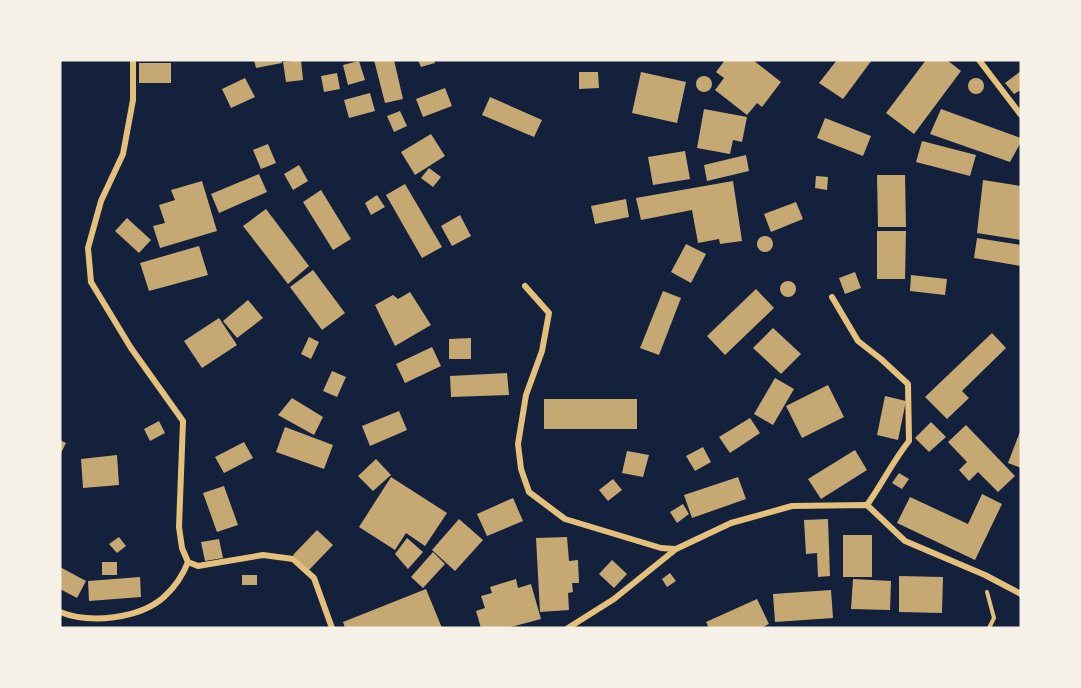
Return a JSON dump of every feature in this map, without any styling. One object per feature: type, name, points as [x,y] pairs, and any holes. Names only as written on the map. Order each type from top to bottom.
[{"type":"street","points":[[133,60],[133,100],[123,154],[101,201],[88,248],[91,282],[131,348],[183,421],[179,527],[182,548],[188,562],[198,566],[263,555],[293,559],[314,578],[332,628]]},
{"type":"street","points":[[979,60],[1021,115]]},
{"type":"street","points":[[525,286],[549,313],[542,351],[526,395],[518,444],[521,469],[529,492],[565,519],[650,545],[676,549]]},
{"type":"street","points":[[832,297],[858,341],[881,358],[908,384],[909,441],[897,456],[867,505]]},
{"type":"street","points":[[568,628],[614,599],[676,549],[731,523],[792,506],[867,505],[905,541],[985,575],[1021,594]]},
{"type":"street","points":[[60,612],[89,618],[131,615],[163,598],[182,576],[188,562]]},
{"type":"path","points":[[985,575],[987,595],[994,618],[989,628]]},
{"type":"building","points":[[254,60],[281,60],[282,63],[256,68]]},
{"type":"building","points":[[301,60],[303,80],[286,82],[283,62]]},
{"type":"building","points":[[374,60],[394,60],[403,99],[385,103]]},
{"type":"building","points":[[418,60],[434,60],[435,63],[421,67]]},
{"type":"building","points":[[725,60],[753,60],[781,82],[762,107],[757,103],[747,115],[715,90],[724,78],[716,72]]},
{"type":"building","points":[[837,60],[872,60],[843,99],[819,83]]},
{"type":"building","points":[[926,60],[947,60],[961,71],[914,134],[886,113]]},
{"type":"building","points":[[359,61],[365,80],[348,85],[343,65]]},
{"type":"building","points":[[139,63],[171,63],[171,83],[139,83]]},
{"type":"building","points":[[1021,71],[1021,90],[1014,94],[1005,83]]},
{"type":"building","points":[[579,72],[598,72],[599,88],[579,89]]},
{"type":"building","points":[[641,72],[686,82],[677,123],[632,113]]},
{"type":"building","points":[[337,73],[340,89],[324,92],[321,76]]},
{"type":"building","points":[[701,76],[707,76],[712,84],[710,90],[701,92],[696,87],[696,81]]},
{"type":"building","points":[[245,78],[255,97],[231,108],[222,89]]},
{"type":"building","points":[[973,78],[979,78],[984,86],[982,92],[973,94],[968,89],[968,83]]},
{"type":"building","points":[[445,88],[452,106],[423,117],[416,99]]},
{"type":"building","points":[[370,93],[375,111],[349,118],[344,100]]},
{"type":"building","points":[[490,97],[542,120],[534,137],[482,115]]},
{"type":"building","points":[[704,109],[747,117],[742,142],[733,140],[730,154],[697,148]]},
{"type":"building","points":[[941,109],[1021,138],[1010,162],[930,134]]},
{"type":"building","points":[[400,111],[407,126],[394,132],[387,116]]},
{"type":"building","points":[[825,118],[871,136],[863,156],[817,138]]},
{"type":"building","points":[[431,134],[445,156],[415,175],[401,152]]},
{"type":"building","points":[[922,141],[976,155],[970,176],[916,162]]},
{"type":"building","points":[[268,144],[276,163],[261,169],[253,150]]},
{"type":"building","points":[[685,151],[690,179],[653,185],[648,157]]},
{"type":"building","points":[[746,155],[749,171],[707,181],[704,165]]},
{"type":"building","points":[[299,165],[308,181],[293,190],[284,174]]},
{"type":"building","points":[[429,168],[441,177],[433,187],[421,178]]},
{"type":"building","points":[[259,174],[267,192],[219,213],[211,194]]},
{"type":"building","points":[[877,175],[905,175],[906,227],[878,227]]},
{"type":"building","points":[[816,176],[828,177],[827,190],[815,188]]},
{"type":"building","points":[[983,180],[1021,186],[1021,240],[977,233]]},
{"type":"building","points":[[202,181],[217,231],[160,248],[153,226],[165,223],[159,205],[175,200],[171,190]]},
{"type":"building","points":[[733,181],[742,241],[720,244],[719,239],[698,243],[692,210],[641,220],[636,198]]},
{"type":"building","points":[[405,184],[442,247],[422,258],[386,195]]},
{"type":"building","points":[[321,190],[351,239],[333,250],[303,202]]},
{"type":"building","points":[[377,195],[385,207],[371,215],[365,203]]},
{"type":"building","points":[[626,199],[629,217],[595,224],[591,206]]},
{"type":"building","points":[[796,202],[803,219],[771,232],[764,214]]},
{"type":"building","points":[[266,209],[309,266],[288,284],[243,226]]},
{"type":"building","points":[[460,215],[471,236],[452,246],[441,226]]},
{"type":"building","points":[[127,218],[151,240],[139,253],[115,231]]},
{"type":"building","points":[[877,231],[906,231],[905,279],[877,279]]},
{"type":"building","points":[[762,236],[768,236],[773,244],[771,250],[762,252],[757,247],[757,241]]},
{"type":"building","points":[[977,238],[1021,245],[1021,266],[974,258]]},
{"type":"building","points":[[686,244],[706,254],[691,283],[671,272]]},
{"type":"building","points":[[199,246],[208,275],[149,291],[140,263]]},
{"type":"building","points":[[313,270],[345,313],[322,330],[290,287]]},
{"type":"building","points":[[855,272],[861,288],[845,294],[839,278]]},
{"type":"building","points":[[911,275],[947,279],[945,295],[910,291]]},
{"type":"building","points":[[785,281],[791,281],[796,289],[794,295],[785,297],[780,292],[780,286]]},
{"type":"building","points":[[756,289],[774,308],[725,355],[707,336]]},
{"type":"building","points":[[663,291],[681,298],[659,355],[640,348]]},
{"type":"building","points":[[410,292],[431,325],[395,346],[375,305],[393,295],[398,299]]},
{"type":"building","points":[[248,300],[263,318],[237,338],[223,321]]},
{"type":"building","points":[[219,318],[237,345],[202,368],[184,341]]},
{"type":"building","points":[[773,328],[801,354],[781,374],[753,348]]},
{"type":"building","points":[[992,333],[1006,348],[962,391],[969,398],[947,419],[925,397]]},
{"type":"building","points":[[309,337],[319,342],[311,359],[301,354]]},
{"type":"building","points":[[471,338],[471,359],[449,359],[449,339]]},
{"type":"building","points":[[432,347],[441,366],[405,383],[396,364]]},
{"type":"building","points":[[332,371],[346,377],[337,397],[323,391]]},
{"type":"building","points":[[507,373],[509,395],[451,397],[450,376]]},
{"type":"building","points":[[775,378],[794,389],[773,425],[754,414]]},
{"type":"building","points":[[828,385],[844,417],[802,438],[786,406]]},
{"type":"building","points":[[885,396],[906,401],[898,440],[877,435]]},
{"type":"building","points":[[292,398],[323,417],[314,435],[278,415]]},
{"type":"building","points":[[544,399],[637,399],[637,429],[544,429]]},
{"type":"building","points":[[399,411],[407,430],[370,446],[362,426]]},
{"type":"building","points":[[750,418],[760,433],[730,453],[719,437]]},
{"type":"building","points":[[159,421],[165,433],[150,441],[144,429]]},
{"type":"building","points":[[931,422],[946,437],[929,452],[915,438]]},
{"type":"building","points":[[966,425],[1015,476],[998,492],[978,472],[969,481],[959,470],[967,462],[948,442]]},
{"type":"building","points":[[285,427],[333,445],[324,469],[276,452]]},
{"type":"building","points":[[1021,429],[1021,468],[1008,463]]},
{"type":"building","points":[[60,440],[66,443],[60,455]]},
{"type":"building","points":[[244,442],[253,458],[224,473],[215,457]]},
{"type":"building","points":[[703,447],[711,462],[695,471],[686,456]]},
{"type":"building","points":[[855,450],[867,470],[821,499],[808,479]]},
{"type":"building","points":[[627,451],[649,455],[643,477],[622,473]]},
{"type":"building","points":[[117,455],[119,485],[83,488],[81,459]]},
{"type":"building","points":[[376,459],[391,475],[373,491],[358,476]]},
{"type":"building","points":[[899,473],[909,479],[902,489],[892,483]]},
{"type":"building","points":[[391,477],[447,513],[425,546],[406,533],[395,550],[359,527]]},
{"type":"building","points":[[738,477],[746,499],[692,518],[684,495]]},
{"type":"building","points":[[613,479],[622,490],[608,501],[599,490]]},
{"type":"building","points":[[224,486],[238,525],[217,532],[203,493]]},
{"type":"building","points":[[982,494],[1002,504],[975,560],[897,523],[910,497],[968,524]]},
{"type":"building","points":[[513,498],[523,521],[487,536],[477,514]]},
{"type":"building","points":[[683,504],[689,514],[677,523],[670,512]]},
{"type":"building","points":[[459,519],[483,540],[455,571],[432,550]]},
{"type":"building","points":[[828,519],[830,576],[818,577],[817,553],[806,554],[804,520]]},
{"type":"building","points":[[317,530],[333,545],[309,570],[293,555]]},
{"type":"building","points":[[843,535],[872,535],[872,577],[843,577]]},
{"type":"building","points":[[119,537],[126,546],[117,553],[109,544]]},
{"type":"building","points":[[567,537],[569,561],[578,560],[579,583],[572,583],[573,592],[568,593],[569,610],[540,612],[536,538]]},
{"type":"building","points":[[407,538],[423,552],[408,569],[395,554]]},
{"type":"building","points":[[219,539],[223,558],[205,561],[201,542]]},
{"type":"building","points":[[433,552],[445,564],[423,588],[411,577]]},
{"type":"building","points":[[612,560],[627,574],[614,588],[599,574]]},
{"type":"building","points":[[102,562],[117,562],[117,575],[102,575]]},
{"type":"building","points":[[60,567],[86,581],[77,598],[60,589]]},
{"type":"building","points":[[670,573],[676,581],[667,587],[662,579]]},
{"type":"building","points":[[242,575],[257,575],[257,585],[242,585]]},
{"type":"building","points":[[899,576],[943,577],[942,613],[899,612]]},
{"type":"building","points":[[140,577],[141,597],[89,601],[88,581]]},
{"type":"building","points":[[516,579],[518,588],[531,584],[541,619],[507,628],[481,628],[476,611],[485,608],[481,596],[492,593],[490,587]]},
{"type":"building","points":[[853,579],[891,581],[890,610],[851,609]]},
{"type":"building","points":[[426,589],[442,628],[345,628],[343,622]]},
{"type":"building","points":[[831,590],[833,618],[775,622],[773,594]]},
{"type":"building","points":[[757,599],[769,624],[761,628],[709,628],[706,622]]}]
